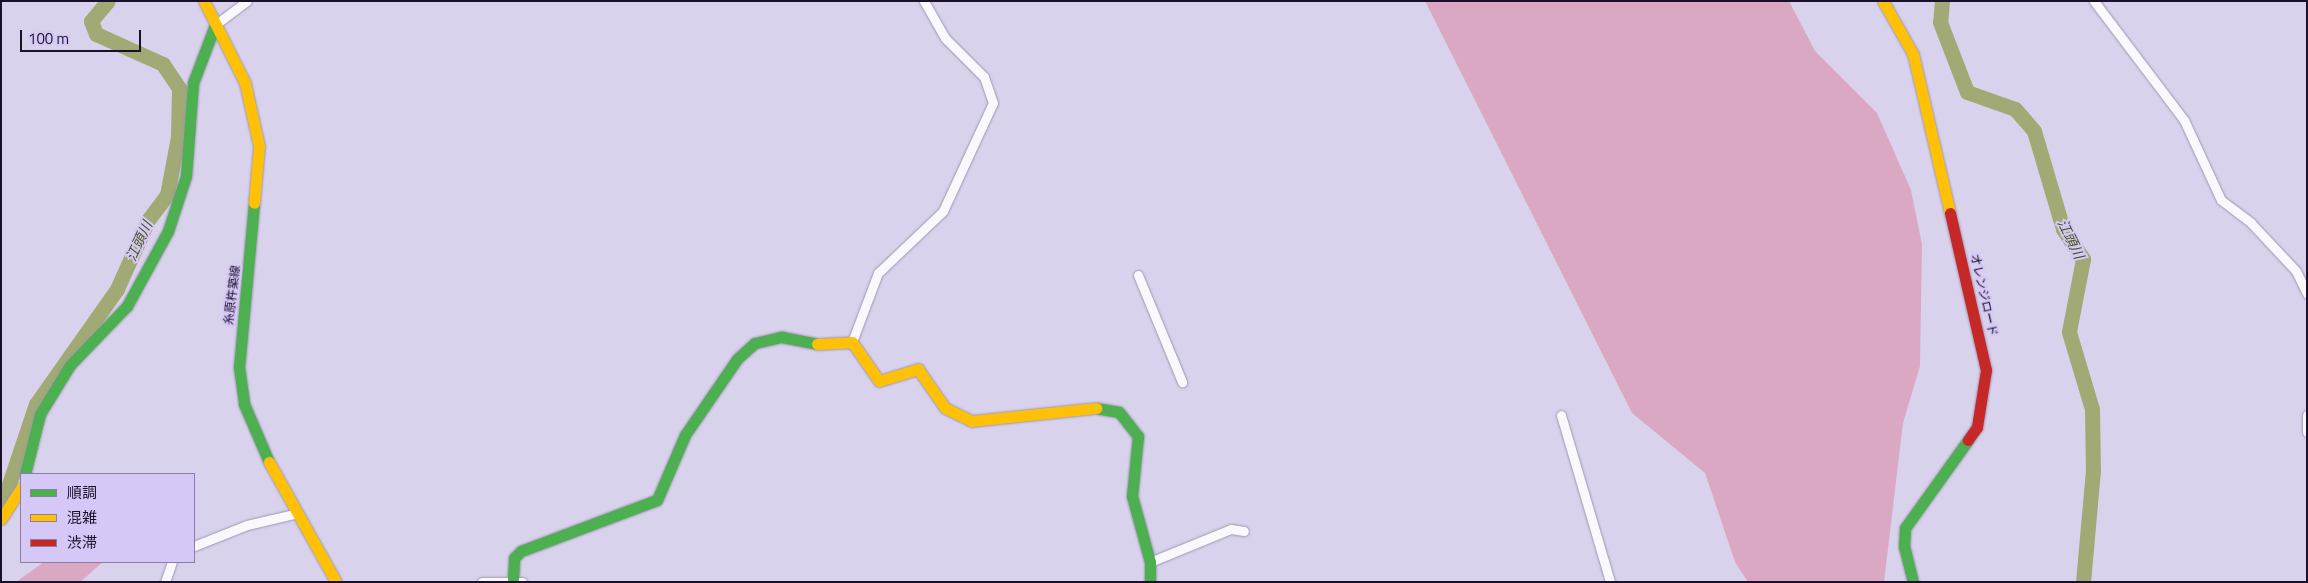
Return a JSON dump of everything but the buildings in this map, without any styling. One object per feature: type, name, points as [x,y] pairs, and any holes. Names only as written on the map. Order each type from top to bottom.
[{"type":"street","name":"糸原杵築線","points":[[204,1],[245,83],[259,146],[239,367],[244,404],[260,446],[336,582]]},
{"type":"street","points":[[26,473],[40,414],[70,365],[127,306],[168,231],[186,176],[193,82],[215,25],[247,1]]},
{"type":"street","points":[[852,342],[878,273],[943,211],[993,103],[984,77],[945,38],[924,1]]},
{"type":"street","name":"オレンジロード","points":[[1883,1],[1914,54],[1986,370],[1977,426],[1905,528],[1913,582]]},
{"type":"street","points":[[2094,1],[2184,120],[2221,200],[2251,223],[2296,272],[2307,294]]},
{"type":"street","points":[[1138,275],[1182,382]]},
{"type":"street","points":[[482,582],[518,581],[514,558],[521,552],[657,500],[685,435],[747,349],[782,337],[815,344],[852,342]]},
{"type":"street","points":[[852,342],[879,380],[918,370],[946,408],[972,421],[1093,407],[1119,412],[1138,436],[1132,496],[1150,562],[1150,582]]},
{"type":"street","points":[[1561,415],[1610,582]]},
{"type":"street","points":[[2307,415],[2307,432]]},
{"type":"street","points":[[1,519],[20,490]]},
{"type":"street","points":[[195,546],[247,525],[298,513]]},
{"type":"street","points":[[1150,562],[1231,529],[1244,531]]},
{"type":"street","points":[[165,582],[172,563]]},
{"type":"shaded area","points":[[1425,1],[1789,1],[1815,51],[1877,113],[1911,190],[1922,244],[1920,366],[1903,423],[1884,582],[1748,582],[1735,562],[1705,473],[1632,413]]},
{"type":"shaded area","points":[[43,563],[102,563],[80,582],[16,582]]},
{"type":"waterway","name":"江頭川","points":[[1,508],[36,404],[117,289],[148,220],[167,195],[178,137],[179,88],[163,64],[96,34],[91,21],[108,1]]},
{"type":"waterway","name":"江頭川","points":[[1942,1],[1940,22],[1967,92],[2015,109],[2034,131],[2063,229],[2083,259],[2069,332],[2092,409],[2093,470],[2083,582]]},
{"type":"traffic: fast","points":[[25,473],[40,414],[70,365],[127,306],[168,231],[186,176],[193,83],[215,25]]},
{"type":"traffic: fast","points":[[254,203],[239,367],[244,404],[269,462]]},
{"type":"traffic: fast","points":[[513,579],[514,558],[521,551],[657,500],[685,435],[737,359],[755,343],[782,337],[817,344]]},
{"type":"traffic: fast","points":[[1096,408],[1119,412],[1138,436],[1132,496],[1150,562],[1150,582]]},
{"type":"traffic: fast","points":[[1913,582],[1904,547],[1905,528],[1968,440]]},
{"type":"traffic: slow","points":[[204,1],[245,83],[259,146],[254,203]]},
{"type":"traffic: slow","points":[[1883,1],[1913,54],[1950,213]]},
{"type":"traffic: slow","points":[[817,344],[852,342],[879,381],[918,369],[945,408],[972,421],[1096,408]]},
{"type":"traffic: slow","points":[[269,462],[336,582]]},
{"type":"traffic: slow","points":[[1,519],[20,490]]},
{"type":"traffic: jam","points":[[1950,213],[1986,370],[1977,427],[1968,440]]}]
